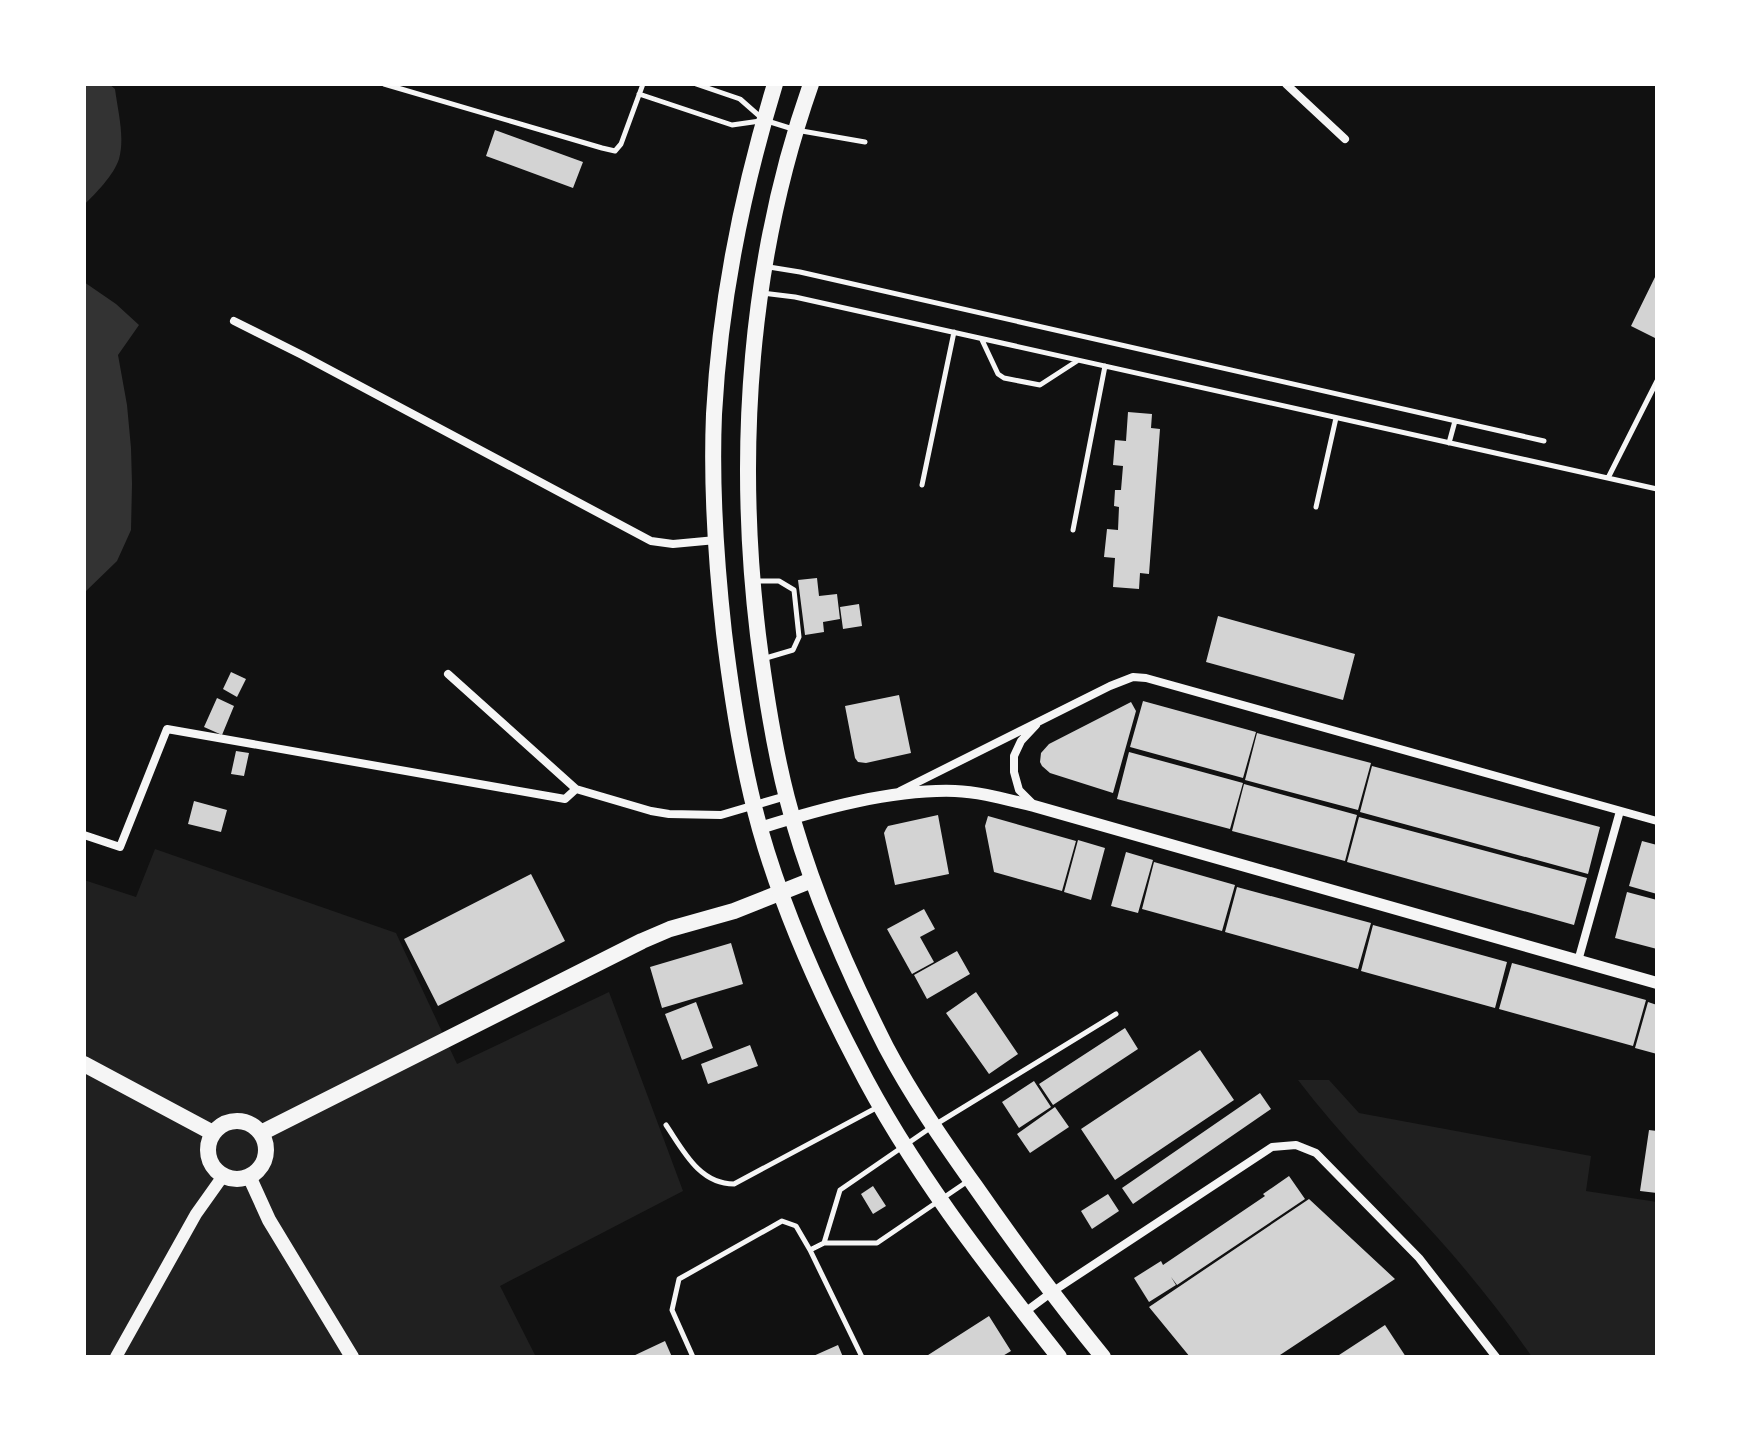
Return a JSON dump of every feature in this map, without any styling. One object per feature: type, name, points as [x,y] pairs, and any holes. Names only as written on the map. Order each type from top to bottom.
[{"type":"main road","points":[[775,84],[740,215],[726,295],[714,414],[716,540],[728,663],[739,738],[754,807],[781,892],[827,1003],[858,1066],[942,1200],[1059,1357]]},
{"type":"main road","points":[[811,84],[773,222],[761,293],[749,418],[747,480],[752,581],[772,732],[786,796],[812,880],[864,1001],[895,1062],[970,1180],[1103,1357]]},
{"type":"main road","points":[[261,1133],[642,941],[670,929],[734,911],[812,880]]},
{"type":"main road","points":[[84,1064],[213,1133]]},
{"type":"main road","points":[[237,1120],[247,1122],[261,1133],[266,1154],[258,1171],[232,1179],[223,1176],[210,1163],[208,1145],[221,1125],[237,1120]]},
{"type":"main road","points":[[249,1176],[269,1220],[352,1357]]},
{"type":"street","points":[[1286,84],[1345,139]]},
{"type":"street","points":[[234,321],[651,541],[673,544],[716,540]]},
{"type":"street","points":[[448,674],[576,789],[669,814],[721,815],[786,796]]},
{"type":"street","points":[[892,795],[1133,677],[1146,678],[1657,821]]},
{"type":"street","points":[[1034,806],[1019,790],[1014,756],[1021,741],[1042,719]]},
{"type":"street","points":[[84,835],[120,847],[167,729],[565,799],[576,789]]},
{"type":"street","points":[[760,828],[892,795],[932,791],[985,795],[1034,806],[1657,983]]},
{"type":"street","points":[[1578,961],[1620,811]]},
{"type":"street","points":[[1024,1313],[1272,1147],[1296,1145],[1316,1153],[1419,1258],[1496,1357]]},
{"type":"street","points":[[116,1357],[196,1214],[223,1176]]},
{"type":"lane","points":[[384,84],[615,151],[621,144],[643,84]]},
{"type":"lane","points":[[696,84],[740,99],[764,120],[796,130],[865,142]]},
{"type":"lane","points":[[639,94],[732,125],[764,120]]},
{"type":"lane","points":[[766,267],[800,272],[1544,441]]},
{"type":"lane","points":[[761,293],[795,297],[1657,489]]},
{"type":"lane","points":[[922,485],[954,332]]},
{"type":"lane","points":[[981,339],[998,374],[1004,378],[1040,385],[1078,360]]},
{"type":"lane","points":[[1073,530],[1105,366]]},
{"type":"lane","points":[[1608,478],[1657,381]]},
{"type":"lane","points":[[1316,507],[1336,418]]},
{"type":"lane","points":[[1449,443],[1455,421]]},
{"type":"lane","points":[[752,581],[779,581],[794,590],[799,637],[793,650],[761,659]]},
{"type":"lane","points":[[824,1243],[840,1190],[933,1126],[1116,1014]]},
{"type":"lane","points":[[666,1125],[690,1161],[709,1179],[734,1184],[881,1106]]},
{"type":"lane","points":[[810,1250],[824,1243],[877,1243],[970,1180]]},
{"type":"lane","points":[[693,1357],[672,1310],[679,1279],[782,1221],[796,1226],[862,1357]]},
{"type":"shaded area","points":[[84,84],[109,84],[115,89],[121,142],[119,159],[113,171],[84,205]]},
{"type":"shaded area","points":[[84,282],[139,325],[118,355],[131,448],[131,530],[117,561],[84,593]]},
{"type":"shaded area","points":[[155,849],[396,933],[457,1064],[609,992],[683,1191],[500,1286],[536,1357],[84,1357],[84,880],[136,897]]},
{"type":"shaded area","points":[[1298,1080],[1329,1080],[1359,1113],[1591,1156],[1586,1191],[1657,1202],[1657,1357],[1532,1357],[1462,1266]]},
{"type":"building","points":[[495,130],[583,162],[573,188],[486,156]]},
{"type":"building","points":[[1657,273],[1657,339],[1631,326]]},
{"type":"building","points":[[1128,412],[1152,414],[1151,428],[1160,429],[1149,574],[1140,573],[1139,589],[1113,587],[1115,558],[1104,557],[1107,529],[1118,530],[1119,507],[1114,506],[1115,490],[1121,490],[1123,466],[1113,465],[1115,440],[1126,441]]},
{"type":"building","points":[[817,578],[819,596],[837,594],[840,619],[823,622],[824,632],[805,635],[798,580]]},
{"type":"building","points":[[859,604],[862,626],[843,629],[840,607]]},
{"type":"building","points":[[1218,616],[1355,654],[1343,700],[1206,662]]},
{"type":"building","points":[[231,672],[246,679],[237,697],[223,689]]},
{"type":"building","points":[[899,695],[911,753],[858,762],[845,706]]},
{"type":"building","points":[[217,698],[234,706],[222,735],[204,727]]},
{"type":"building","points":[[1143,701],[1256,732],[1243,778],[1130,747]]},
{"type":"building","points":[[1131,702],[1136,711],[1113,793],[1050,773],[1042,766],[1041,753],[1049,744]]},
{"type":"building","points":[[1257,733],[1371,763],[1358,810],[1245,780]]},
{"type":"building","points":[[236,751],[249,753],[244,776],[231,774]]},
{"type":"building","points":[[1129,752],[1243,783],[1230,829],[1117,799]]},
{"type":"building","points":[[1372,766],[1600,827],[1588,874],[1360,812]]},
{"type":"building","points":[[1244,784],[1357,815],[1345,861],[1232,831]]},
{"type":"building","points":[[194,801],[227,810],[221,832],[188,824]]},
{"type":"building","points":[[938,815],[949,874],[895,885],[884,833],[886,829]]},
{"type":"building","points":[[988,816],[1076,841],[1062,891],[994,872],[985,826]]},
{"type":"building","points":[[1359,817],[1587,878],[1574,925],[1347,862]]},
{"type":"building","points":[[1078,840],[1105,848],[1091,900],[1064,892]]},
{"type":"building","points":[[1642,841],[1657,845],[1657,894],[1629,886]]},
{"type":"building","points":[[1126,852],[1153,860],[1138,913],[1111,906]]},
{"type":"building","points":[[1154,862],[1235,885],[1222,931],[1142,909]]},
{"type":"building","points":[[531,874],[565,941],[438,1006],[404,939]]},
{"type":"building","points":[[1237,887],[1371,923],[1358,969],[1225,932]]},
{"type":"building","points":[[1627,892],[1657,900],[1657,949],[1615,938]]},
{"type":"building","points":[[924,909],[935,929],[920,937],[934,962],[912,974],[887,929]]},
{"type":"building","points":[[1373,925],[1507,962],[1495,1008],[1361,971]]},
{"type":"building","points":[[731,943],[743,984],[662,1008],[650,967]]},
{"type":"building","points":[[957,951],[970,974],[927,999],[914,975]]},
{"type":"building","points":[[1512,963],[1646,1000],[1633,1046],[1499,1009]]},
{"type":"building","points":[[976,992],[1018,1054],[989,1074],[946,1013]]},
{"type":"building","points":[[696,1002],[713,1048],[682,1060],[665,1014]]},
{"type":"building","points":[[1648,1002],[1657,1005],[1657,1054],[1635,1048]]},
{"type":"building","points":[[1125,1028],[1138,1049],[1053,1105],[1039,1084]]},
{"type":"building","points":[[750,1045],[758,1066],[708,1084],[701,1064]]},
{"type":"building","points":[[1200,1050],[1234,1100],[1115,1180],[1081,1129]]},
{"type":"building","points":[[1034,1081],[1051,1107],[1019,1128],[1002,1102]]},
{"type":"building","points":[[1260,1093],[1271,1109],[1133,1204],[1122,1188]]},
{"type":"building","points":[[1055,1107],[1069,1127],[1030,1153],[1017,1134]]},
{"type":"building","points":[[1649,1130],[1657,1131],[1657,1193],[1640,1191]]},
{"type":"building","points":[[1289,1176],[1305,1199],[1177,1285],[1171,1277],[1176,1285],[1149,1302],[1134,1278],[1161,1261],[1163,1265],[1265,1196],[1263,1194]]},
{"type":"building","points":[[873,1186],[886,1206],[873,1214],[861,1194]]},
{"type":"building","points":[[1108,1194],[1119,1211],[1092,1229],[1081,1211]]},
{"type":"building","points":[[1309,1199],[1395,1279],[1277,1357],[1190,1357],[1149,1307]]},
{"type":"building","points":[[989,1316],[1011,1351],[1001,1357],[925,1357]]},
{"type":"building","points":[[1385,1325],[1406,1357],[1336,1357]]},
{"type":"building","points":[[665,1341],[672,1357],[631,1357]]},
{"type":"building","points":[[838,1345],[843,1357],[811,1357]]}]
